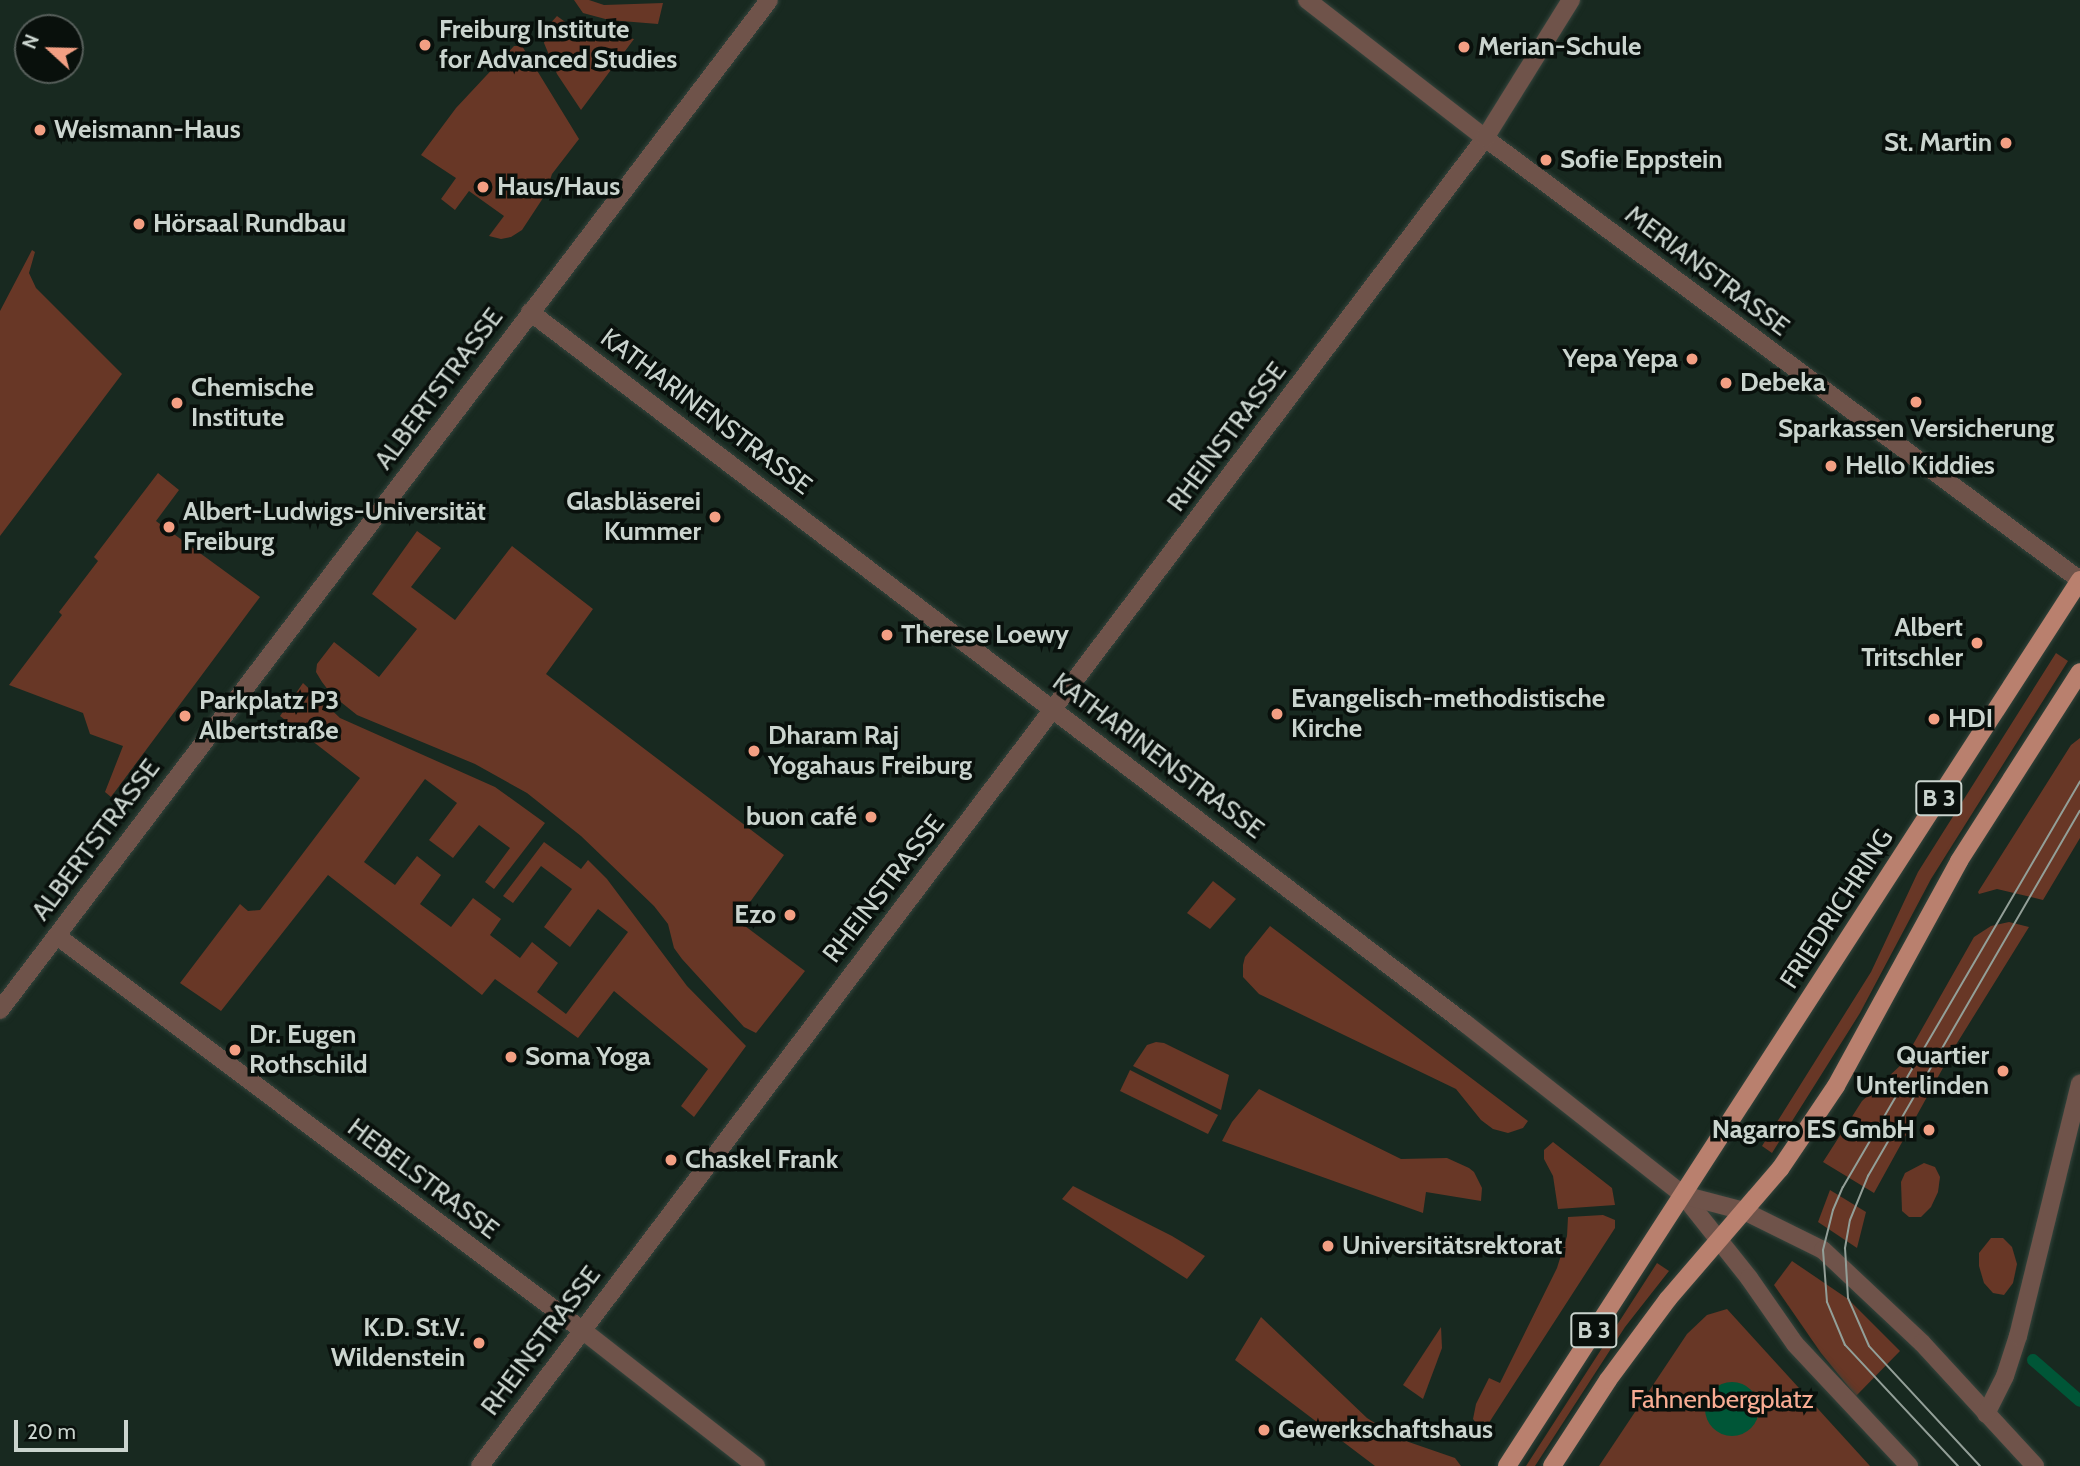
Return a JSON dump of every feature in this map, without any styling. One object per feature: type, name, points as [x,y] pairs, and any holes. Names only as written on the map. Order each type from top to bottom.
[{"type":"main road","name":"FRIEDRICHRING","points":[[1683,1195],[2080,580]]},
{"type":"main road","name":"B 3","points":[[1552,1466],[1623,1360],[1668,1299],[1780,1170],[1836,1086],[1959,861],[2080,672]]},
{"type":"main road","name":"B 3","points":[[1507,1466],[1683,1195]]},
{"type":"street","name":"ALBERTSTRASSE","points":[[0,1010],[769,0]]},
{"type":"street","name":"MERIANSTRASSE","points":[[1307,0],[1485,138],[2080,580]]},
{"type":"street","name":"RHEINSTRASSE","points":[[480,1466],[1485,138],[1571,0]]},
{"type":"street","name":"KATHARINENSTRASSE","points":[[530,312],[1278,880],[1683,1195]]},
{"type":"street","name":"HEBELSTRASSE","points":[[57,936],[582,1330],[756,1466]]},
{"type":"street","points":[[1986,1414],[2005,1376],[2038,1259],[2080,1083]]},
{"type":"street","points":[[1683,1195],[1744,1211],[1823,1250],[1922,1343],[2035,1466]]},
{"type":"street","points":[[1683,1195],[1720,1240],[1795,1344],[1909,1466]]},
{"type":"green space","points":[[574,0],[589,0],[604,5],[663,3],[658,24],[609,20],[583,13]]},
{"type":"green space","points":[[557,16],[568,24],[634,39],[581,110],[557,74],[544,43],[546,28]]},
{"type":"green space","points":[[514,46],[522,46],[579,139],[552,174],[545,195],[522,230],[511,237],[501,239],[489,236],[504,216],[469,191],[455,210],[441,199],[456,178],[421,155],[456,108]]},
{"type":"green space","points":[[32,250],[35,252],[29,273],[36,288],[122,374],[0,536],[0,311]]},
{"type":"green space","points":[[158,473],[179,490],[156,521],[260,597],[111,797],[105,792],[123,746],[90,734],[83,713],[9,685],[62,615],[59,612],[98,561],[94,557]]},
{"type":"green space","points":[[417,531],[441,548],[411,587],[455,620],[512,546],[593,609],[546,674],[784,855],[737,920],[805,971],[756,1033],[744,1027],[682,959],[674,948],[668,924],[654,906],[581,836],[527,793],[475,764],[357,715],[332,695],[322,682],[316,672],[317,664],[334,642],[379,677],[417,629],[372,594]]},
{"type":"green space","points":[[2056,653],[2068,661],[1931,879],[1860,1013],[1772,1153],[1762,1146],[1871,972],[1918,872]]},
{"type":"green space","points":[[303,683],[340,718],[495,787],[545,823],[494,889],[485,882],[510,848],[479,825],[453,858],[429,840],[457,803],[425,779],[364,862],[395,885],[417,856],[441,875],[420,904],[451,927],[473,898],[501,919],[490,935],[520,958],[532,942],[558,963],[537,992],[566,1014],[628,932],[598,909],[570,947],[544,927],[572,889],[541,866],[513,903],[503,896],[544,842],[581,869],[588,860],[607,879],[687,986],[746,1046],[694,1117],[681,1106],[708,1069],[614,991],[578,1038],[495,979],[482,995],[328,875],[221,1011],[180,983],[240,904],[248,911],[260,910],[360,778],[280,716]]},
{"type":"green space","points":[[2080,738],[2080,838],[2043,900],[1997,889],[1979,894],[2071,745]]},
{"type":"green space","points":[[1213,881],[1236,899],[1210,929],[1187,913]]},
{"type":"green space","points":[[2009,922],[2029,927],[1954,1048],[1874,1193],[1823,1162],[1862,1101],[1902,1064],[1974,937],[1991,926]]},
{"type":"green space","points":[[1270,926],[1528,1121],[1523,1128],[1508,1133],[1493,1129],[1481,1120],[1456,1089],[1259,994],[1243,977],[1243,965],[1245,957]]},
{"type":"green space","points":[[1164,1043],[1229,1075],[1221,1110],[1133,1066],[1147,1045]]},
{"type":"green space","points":[[1130,1070],[1218,1115],[1208,1134],[1120,1091]]},
{"type":"green space","points":[[1259,1089],[1401,1159],[1447,1158],[1469,1168],[1482,1188],[1481,1201],[1426,1192],[1423,1213],[1222,1141],[1232,1122]]},
{"type":"green space","points":[[1553,1142],[1612,1188],[1615,1205],[1558,1209],[1553,1176],[1544,1159],[1544,1150]]},
{"type":"green space","points":[[1924,1163],[1935,1167],[1940,1177],[1938,1192],[1931,1207],[1921,1217],[1909,1217],[1902,1211],[1901,1182],[1905,1173]]},
{"type":"green space","points":[[1073,1186],[1172,1236],[1205,1256],[1187,1279],[1062,1199]]},
{"type":"green space","points":[[1830,1190],[1866,1212],[1857,1248],[1818,1222]]},
{"type":"green space","points":[[1603,1215],[1615,1220],[1615,1228],[1483,1432],[1473,1419],[1476,1404],[1489,1378],[1500,1383],[1557,1268],[1567,1236],[1568,1217]]},
{"type":"green space","points":[[1991,1238],[2003,1238],[2012,1247],[2017,1264],[2013,1283],[2004,1295],[1993,1293],[1984,1283],[1979,1266],[1979,1253]]},
{"type":"green space","points":[[1792,1261],[1848,1299],[1900,1351],[1856,1396],[1821,1353],[1774,1285]]},
{"type":"green space","points":[[1657,1263],[1669,1271],[1625,1327],[1535,1466],[1526,1466]]},
{"type":"green space","name":"Fahnenbergplatz","points":[[1727,1309],[1870,1466],[1599,1466],[1687,1334],[1707,1315]]},
{"type":"green space","points":[[1261,1317],[1367,1418],[1400,1439],[1455,1458],[1461,1466],[1375,1466],[1235,1360]]},
{"type":"green space","points":[[1441,1327],[1442,1348],[1423,1399],[1403,1385]]},
{"type":"shaded area","points":[[1732,1382],[1751,1390],[1759,1409],[1751,1428],[1732,1436],[1713,1428],[1705,1409],[1713,1390]]},
{"type":"waterway","points":[[2033,1360],[2080,1401]]},
{"type":"tram line","points":[[1958,1466],[1845,1345],[1827,1302],[1823,1250],[1833,1210],[1843,1187],[2080,781]]},
{"type":"tram line","points":[[1980,1466],[1869,1346],[1848,1298],[1845,1248],[1850,1220],[1868,1176],[2080,811]]},
{"type":"place","name":"Freiburg Institute for Advanced Studies","points":[[425,45]]},
{"type":"place","name":"Merian-Schule","points":[[1464,47]]},
{"type":"place","name":"Weismann-Haus","points":[[40,130]]},
{"type":"place","name":"St. Martin","points":[[2006,143]]},
{"type":"place","name":"Sofie Eppstein","points":[[1546,160]]},
{"type":"place","name":"Haus/Haus","points":[[483,187]]},
{"type":"place","name":"Hörsaal Rundbau","points":[[139,224]]},
{"type":"place","name":"Yepa Yepa","points":[[1692,359]]},
{"type":"place","name":"Debeka","points":[[1726,383]]},
{"type":"place","name":"Sparkassen Versicherung","points":[[1916,402]]},
{"type":"place","name":"Chemische Institute","points":[[177,403]]},
{"type":"place","name":"Hello Kiddies","points":[[1831,466]]},
{"type":"place","name":"Glasbläserei Kummer","points":[[715,517]]},
{"type":"place","name":"Albert-Ludwigs-Universität Freiburg","points":[[169,527]]},
{"type":"place","name":"Therese Loewy","points":[[887,635]]},
{"type":"place","name":"Albert Tritschler","points":[[1977,643]]},
{"type":"place","name":"Evangelisch-methodistische Kirche","points":[[1277,714]]},
{"type":"place","name":"Parkplatz P3 Albertstraße","points":[[185,716]]},
{"type":"place","name":"HDI","points":[[1934,719]]},
{"type":"place","name":"Dharam Raj Yogahaus Freiburg","points":[[754,751]]},
{"type":"place","name":"buon café","points":[[871,817]]},
{"type":"place","name":"Ezo","points":[[790,915]]},
{"type":"place","name":"Dr. Eugen Rothschild","points":[[235,1050]]},
{"type":"place","name":"Soma Yoga","points":[[511,1057]]},
{"type":"place","name":"Quartier Unterlinden","points":[[2003,1071]]},
{"type":"place","name":"Nagarro ES GmbH","points":[[1929,1130]]},
{"type":"place","name":"Chaskel Frank","points":[[671,1160]]},
{"type":"place","name":"Universitätsrektorat","points":[[1328,1246]]},
{"type":"place","name":"K.D. St.V. Wildenstein","points":[[479,1343]]},
{"type":"place","name":"Gewerkschaftshaus","points":[[1264,1430]]}]
